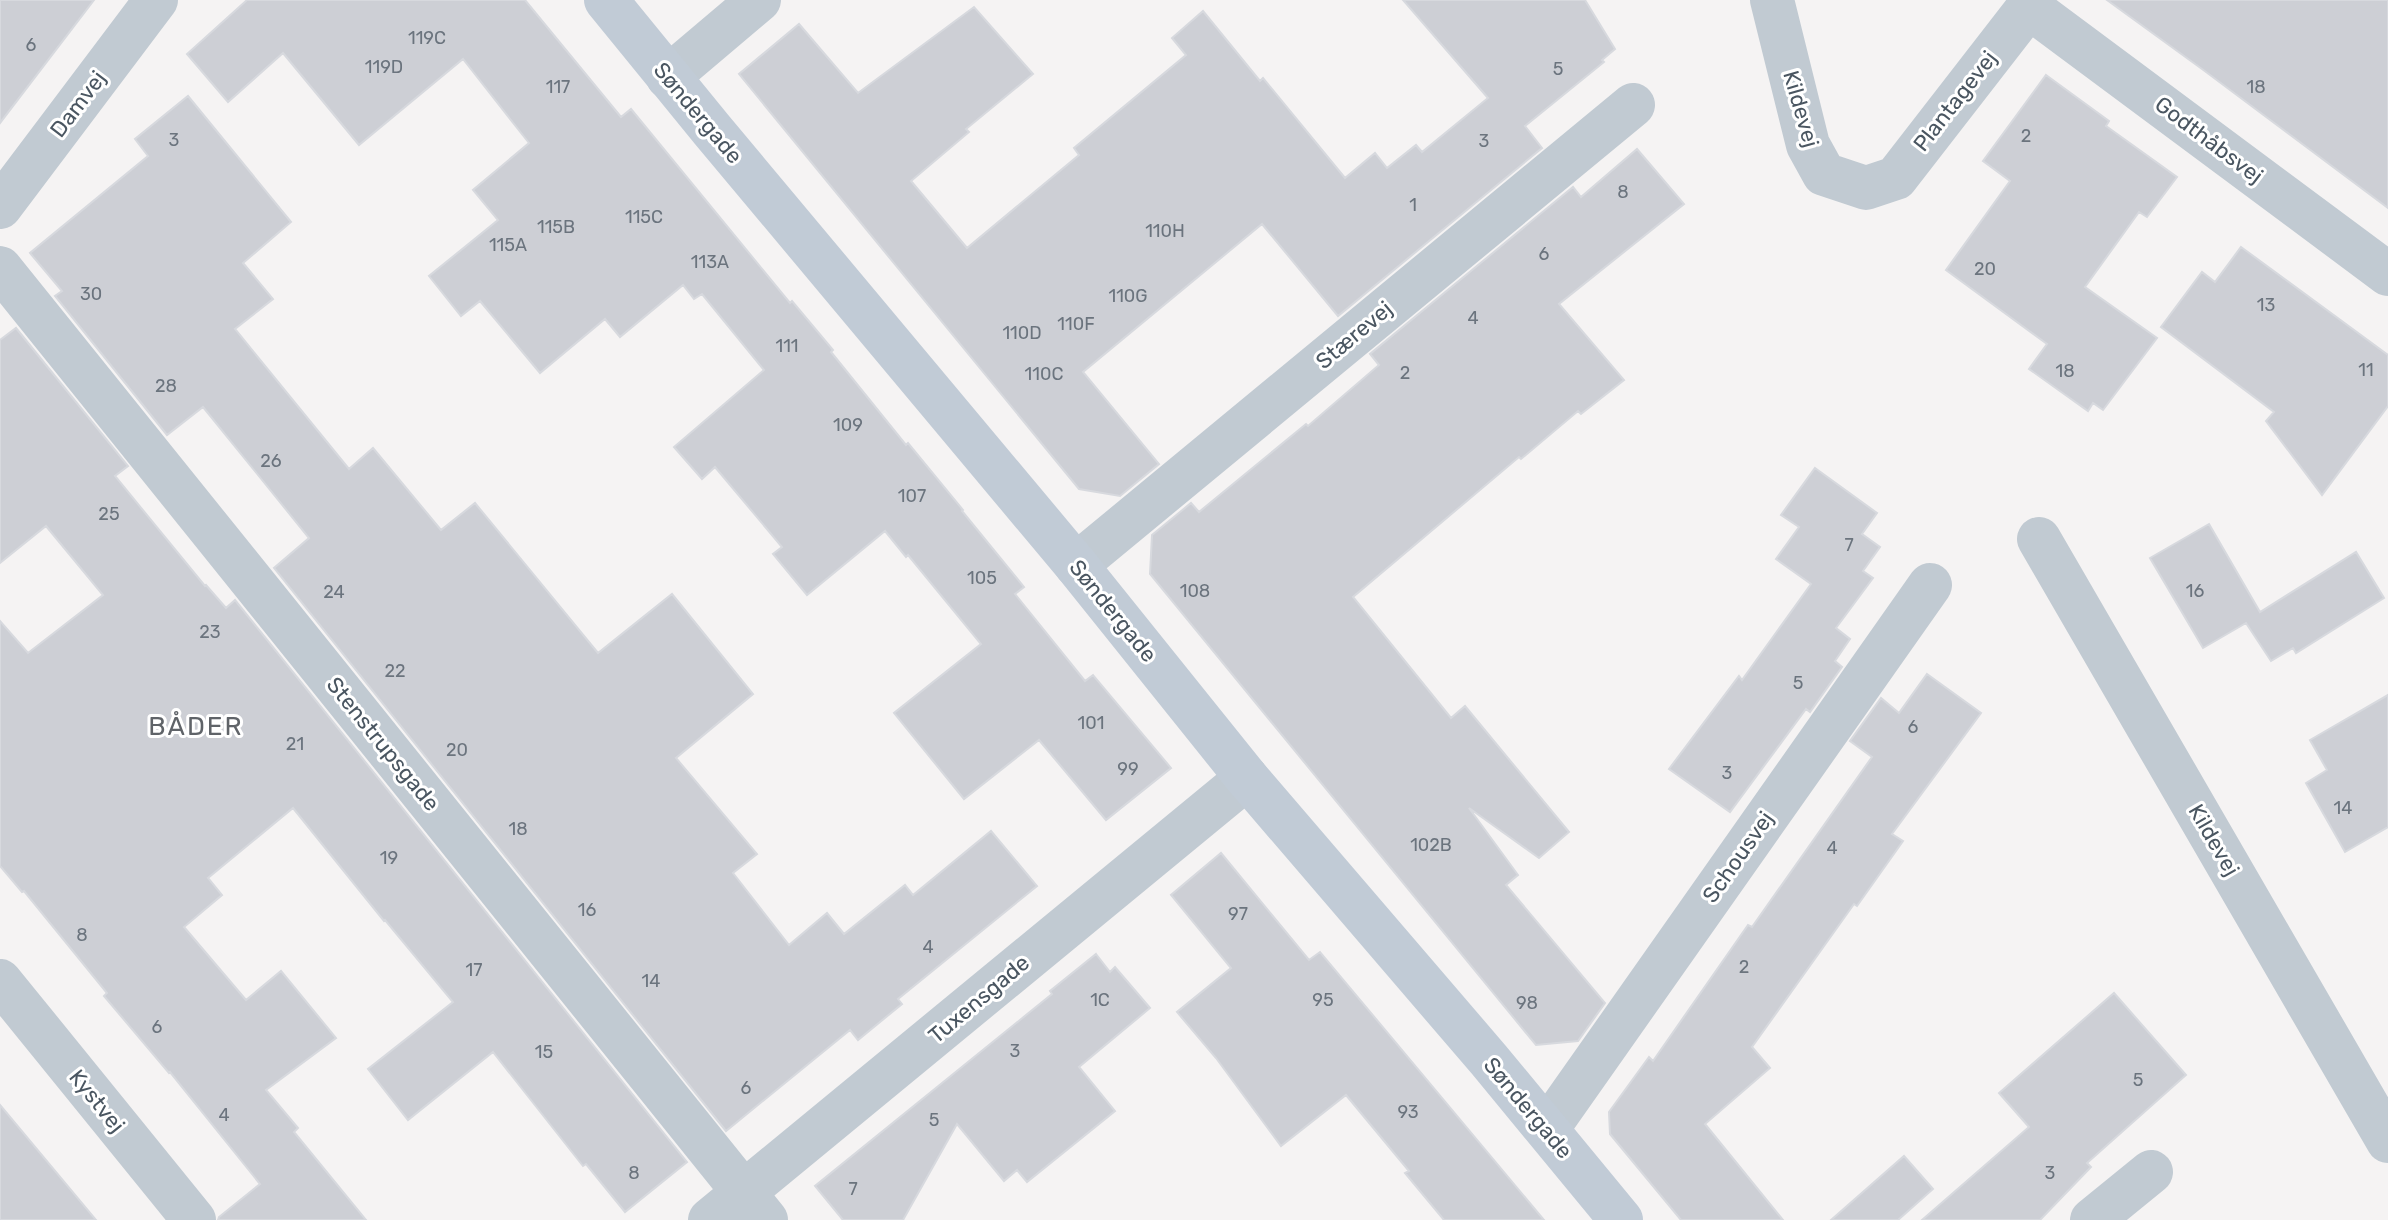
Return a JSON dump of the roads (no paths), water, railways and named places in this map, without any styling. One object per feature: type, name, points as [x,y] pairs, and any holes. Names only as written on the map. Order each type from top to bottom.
[{"type":"street","name":"Damvej","points":[[0,207],[156,0]]},
{"type":"street","name":"Søndergade","points":[[606,0],[1076,565],[1247,778],[1621,1220]]},
{"type":"street","points":[[668,77],[759,0]]},
{"type":"street","name":"Kildevej","points":[[1772,0],[1808,145],[1824,174],[1866,188]]},
{"type":"street","name":"Plantagevej","points":[[1866,188],[1896,178],[2032,4]]},
{"type":"street","name":"Godthåbsvej","points":[[2032,4],[2388,274]]},
{"type":"street","name":"Stærevej","points":[[1076,565],[1633,105]]},
{"type":"street","name":"Stenstrupsgade","points":[[0,268],[755,1206]]},
{"type":"street","name":"Kildevej","points":[[2039,539],[2388,1141]]},
{"type":"street","name":"Schousvej","points":[[1547,1129],[1930,585]]},
{"type":"street","name":"Tuxensgade","points":[[710,1220],[755,1206],[1247,778]]},
{"type":"street","name":"Kystvej","points":[[0,981],[194,1220]]},
{"type":"street","points":[[2092,1220],[2151,1172]]},
{"type":"district","name":"BÅDER","points":[[196,726]]}]
